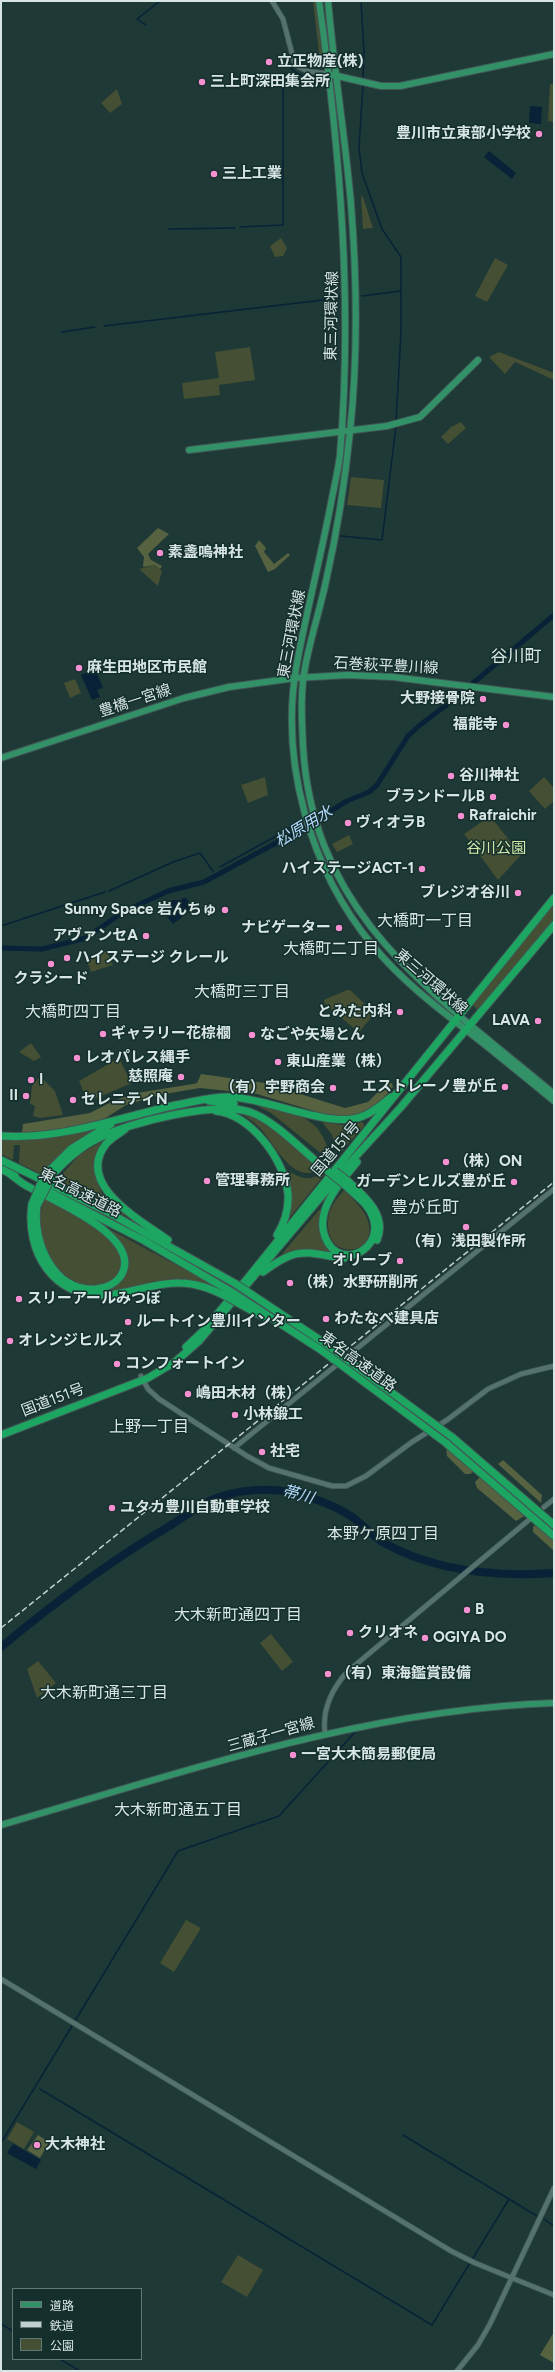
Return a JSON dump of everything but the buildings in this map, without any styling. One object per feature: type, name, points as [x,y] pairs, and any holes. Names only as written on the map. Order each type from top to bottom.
[{"type":"highway","name":"国道151号","points":[[142,1378],[174,1357],[203,1331],[458,1019],[554,898]]},
{"type":"highway","name":"国道151号","points":[[1,1435],[142,1378],[175,1362],[199,1341],[253,1280],[347,1166],[468,1028],[554,925]]},
{"type":"highway","points":[[1,1136],[45,1136],[75,1131],[121,1118],[217,1097],[249,1098],[338,1121],[363,1117],[397,1094]]},
{"type":"highway","points":[[199,1100],[236,1104],[262,1113],[370,1203],[378,1219],[379,1236],[373,1247],[364,1255],[351,1259],[309,1252],[289,1255],[253,1280]]},
{"type":"highway","points":[[52,1171],[86,1144],[112,1131],[205,1109],[222,1107],[238,1109],[258,1115],[320,1162]]},
{"type":"highway","points":[[205,1109],[224,1112],[247,1124],[263,1140],[278,1166],[287,1187],[288,1208],[283,1225],[269,1250]]},
{"type":"highway","points":[[347,1184],[365,1204],[372,1217],[375,1228],[372,1240],[368,1246],[355,1255],[338,1252],[329,1245],[323,1229],[324,1212],[339,1186],[392,1116]]},
{"type":"highway","points":[[121,1118],[81,1142],[52,1171],[35,1205],[30,1229],[40,1259],[52,1274],[72,1288],[86,1293],[105,1295],[154,1284],[180,1283],[204,1286],[228,1294]]},
{"type":"highway","points":[[129,1127],[110,1140],[102,1150],[98,1162],[101,1180],[116,1202],[202,1264]]},
{"type":"highway","name":"東名高速道路","points":[[1,1160],[106,1211],[236,1284],[326,1344],[452,1436],[554,1525]]},
{"type":"highway","name":"東名高速道路","points":[[1,1170],[102,1218],[321,1350],[446,1443],[554,1536]]},
{"type":"highway","points":[[10,1174],[26,1186],[63,1204],[94,1224],[115,1240],[123,1251],[125,1260],[122,1272],[116,1281],[105,1287],[89,1288],[69,1281],[55,1271],[46,1259],[38,1238],[35,1220],[35,1205]]},
{"type":"main road","name":"東三河環状線","points":[[320,1],[351,201],[355,256],[355,351],[350,431],[337,525],[303,677],[302,718],[304,760],[315,821],[342,884],[368,924],[416,979],[458,1019],[554,1101]]},
{"type":"main road","name":"東三河環状線","points":[[328,1],[345,258],[346,314],[341,432],[336,478],[296,678],[293,743],[296,773],[308,825],[324,866],[354,922],[395,970],[458,1019]]},
{"type":"main road","points":[[332,75],[381,86],[400,86],[554,54]]},
{"type":"main road","points":[[189,450],[387,426],[420,417],[478,360]]},
{"type":"main road","name":"石巻萩平豊川線","points":[[303,677],[367,675],[470,685],[554,697]]},
{"type":"main road","name":"豊橋一宮線","points":[[1,758],[184,698],[229,687],[303,677]]},
{"type":"main road","name":"東三河環状線","points":[[468,1028],[554,1094]]},
{"type":"main road","name":"三蔵子一宮線","points":[[1,1825],[325,1733],[388,1721],[481,1707],[554,1703]]},
{"type":"street","points":[[272,1],[283,19],[294,64],[307,71],[332,75]]},
{"type":"street","points":[[234,1448],[554,1189]]},
{"type":"street","points":[[142,1378],[148,1390],[159,1399],[254,1461],[278,1472],[332,1486],[346,1486],[366,1476],[488,1389],[521,1374],[554,1366]]},
{"type":"street","points":[[544,1508],[554,1499]]},
{"type":"street","points":[[325,1733],[328,1701],[344,1675],[530,1519]]},
{"type":"street","points":[[1,1979],[451,2251],[475,2263],[554,2295]]},
{"type":"street","points":[[457,2371],[478,2345],[512,2278],[554,2188]]},
{"type":"green space","points":[[313,1],[316,1],[323,61],[320,61]]},
{"type":"green space","points":[[550,84],[554,84],[554,122],[548,121]]},
{"type":"green space","points":[[117,89],[122,104],[110,113],[101,103]]},
{"type":"green space","points":[[361,196],[363,197],[373,228],[363,229]]},
{"type":"green space","points":[[281,238],[287,248],[283,256],[275,257],[270,246]]},
{"type":"green space","points":[[495,258],[508,265],[487,302],[475,296]]},
{"type":"green space","points":[[250,347],[255,380],[219,385],[220,395],[184,399],[182,383],[219,378],[215,352]]},
{"type":"green space","points":[[499,352],[554,373],[554,380],[515,362],[505,374],[489,357]]},
{"type":"green space","points":[[461,422],[466,428],[448,444],[441,437],[451,427]]},
{"type":"green space","points":[[351,477],[384,480],[381,508],[347,505]]},
{"type":"green space","points":[[158,528],[169,534],[148,554],[151,560],[162,566],[160,569],[155,565],[143,567],[144,557],[137,548]]},
{"type":"green space","points":[[259,540],[266,548],[264,552],[274,564],[288,553],[290,555],[275,569],[268,572],[255,546]]},
{"type":"green space","points":[[155,565],[162,571],[158,586],[139,569]]},
{"type":"green space","points":[[75,679],[81,693],[70,698],[64,683]]},
{"type":"green space","points":[[265,777],[268,795],[248,803],[241,785]]},
{"type":"green space","points":[[544,777],[554,788],[554,801],[545,809],[529,791]]},
{"type":"green space","name":"谷川公園","points":[[490,816],[521,855],[498,880],[464,834]]},
{"type":"green space","points":[[349,835],[353,844],[337,852],[332,844]]},
{"type":"green space","points":[[554,903],[554,921],[478,1010],[472,1005]]},
{"type":"green space","points":[[107,951],[113,965],[91,972],[87,961]]},
{"type":"green space","points":[[350,990],[375,1013],[360,1031],[357,1031],[324,1003],[324,1000]]},
{"type":"green space","points":[[31,1043],[41,1057],[34,1061],[19,1052]]},
{"type":"green space","points":[[119,1058],[131,1082],[130,1084],[89,1101],[87,1100],[79,1081]]},
{"type":"green space","points":[[201,1074],[265,1083],[345,1108],[368,1102],[386,1084],[392,1083],[393,1087],[374,1109],[353,1117],[334,1117],[257,1094],[200,1088],[159,1095],[126,1105],[101,1121],[91,1124],[48,1132],[22,1132],[23,1124],[90,1113],[115,1100],[137,1093],[197,1083]]},
{"type":"green space","points":[[40,1076],[55,1091],[63,1115],[40,1118],[33,1116],[35,1106],[30,1104],[32,1086]]},
{"type":"green space","points":[[248,1101],[282,1109],[303,1117],[312,1123],[325,1141],[328,1159],[271,1113]]},
{"type":"green space","points":[[238,1112],[261,1121],[272,1128],[321,1168],[311,1173],[302,1172],[294,1168],[279,1153],[261,1129],[250,1119]]},
{"type":"green space","points":[[322,1122],[342,1125],[363,1122],[364,1126],[341,1152],[342,1140],[338,1140],[337,1152],[332,1135]]},
{"type":"green space","points":[[99,1129],[45,1176],[19,1163],[20,1145],[14,1145],[13,1160],[1,1154],[1,1139],[39,1139]]},
{"type":"green space","points":[[110,1137],[98,1166],[98,1183],[101,1192],[108,1200],[131,1219],[56,1181],[80,1154]]},
{"type":"green space","points":[[284,1169],[304,1178],[312,1178],[325,1174],[290,1217],[292,1196]]},
{"type":"green space","points":[[344,1190],[357,1203],[365,1214],[369,1230],[367,1240],[361,1246],[353,1249],[344,1249],[336,1245],[331,1237],[328,1225],[330,1210]]},
{"type":"green space","points":[[45,1199],[94,1226],[103,1232],[117,1246],[122,1260],[120,1271],[112,1280],[100,1285],[86,1285],[70,1279],[56,1266],[44,1246],[40,1229],[41,1211]]},
{"type":"green space","points":[[319,1210],[321,1210],[319,1223],[320,1235],[325,1246],[334,1255],[304,1249],[281,1255]]},
{"type":"green space","points":[[100,1224],[219,1288],[170,1280],[152,1282],[117,1292],[98,1292],[123,1277],[127,1266],[128,1257],[126,1250],[122,1245]]},
{"type":"green space","points":[[446,1446],[476,1470],[470,1474],[465,1474],[447,1456]]},
{"type":"green space","points":[[503,1460],[542,1495],[541,1503],[498,1464]]},
{"type":"green space","points":[[482,1475],[526,1515],[516,1521],[477,1488],[475,1482]]},
{"type":"green space","points":[[536,1524],[554,1541],[554,1551],[533,1532],[533,1527]]},
{"type":"green space","points":[[271,1634],[293,1662],[282,1671],[260,1643]]},
{"type":"green space","points":[[38,1661],[56,1683],[37,1698],[27,1669]]},
{"type":"green space","points":[[186,1920],[201,1928],[174,1972],[160,1963]]},
{"type":"green space","points":[[17,2122],[34,2132],[24,2149],[7,2139]]},
{"type":"green space","name":"大木神社","points":[[38,2135],[49,2142],[40,2158],[27,2150]]},
{"type":"green space","points":[[238,2255],[263,2270],[247,2297],[221,2282]]},
{"type":"green space","points":[[554,2332],[554,2363],[540,2355]]},
{"type":"water","points":[[530,106],[542,107],[541,124],[529,123]]},
{"type":"water","points":[[489,151],[516,173],[512,179],[484,157]]},
{"type":"water","points":[[95,669],[103,688],[97,690],[100,697],[92,700],[81,675]]},
{"type":"water","points":[[182,898],[186,898],[194,908],[173,924],[159,907],[173,900],[182,900]]},
{"type":"water","points":[[13,2144],[41,2160],[36,2169],[7,2153]]},
{"type":"waterway","points":[[146,25],[137,19],[160,1]]},
{"type":"waterway","points":[[361,1],[364,52],[363,80]]},
{"type":"waterway","points":[[284,63],[298,74],[315,80],[318,87]]},
{"type":"waterway","points":[[363,84],[359,148],[362,173],[382,229],[401,257],[401,332],[396,422]]},
{"type":"waterway","points":[[240,227],[283,225],[283,89]]},
{"type":"waterway","points":[[168,229],[235,228]]},
{"type":"waterway","points":[[362,296],[401,291]]},
{"type":"waterway","points":[[104,326],[340,298]]},
{"type":"waterway","points":[[62,332],[95,327]]},
{"type":"waterway","points":[[341,536],[382,540],[396,426]]},
{"type":"waterway","name":"松原用水","points":[[1,948],[42,949],[86,938],[123,912],[168,891],[204,882],[298,831],[347,801],[369,792],[377,785],[408,736],[554,615]]},
{"type":"waterway","points":[[220,867],[298,824]]},
{"type":"waterway","points":[[109,891],[173,862],[200,853],[213,871]]},
{"type":"waterway","points":[[1,926],[105,892]]},
{"type":"waterway","name":"帯川","points":[[1,1647],[41,1615],[124,1554],[212,1500],[232,1493],[246,1491],[272,1490],[299,1494],[312,1498],[333,1506],[355,1519],[384,1543],[424,1560],[445,1566],[489,1573],[554,1573]]},
{"type":"waterway","points":[[1,2143],[178,1851],[279,1816],[355,1732]]},
{"type":"waterway","points":[[40,2089],[432,2325],[509,2199]]},
{"type":"waterway","points":[[403,2135],[537,2216]]},
{"type":"waterway","points":[[544,2219],[554,2226]]},
{"type":"waterway","points":[[1,2324],[12,2330]]},
{"type":"waterway","points":[[62,2360],[80,2371]]},
{"type":"railway","points":[[1,1628],[554,1182]]},
{"type":"place","name":"立正物産(株)","points":[[269,62]]},
{"type":"place","name":"三上町深田集会所","points":[[202,82]]},
{"type":"place","name":"豊川市立東部小学校","points":[[539,134]]},
{"type":"place","name":"三上工業","points":[[214,174]]},
{"type":"place","name":"素盞嗚神社","points":[[160,553]]},
{"type":"place","name":"麻生田地区市民館","points":[[79,668]]},
{"type":"place","name":"大野接骨院","points":[[483,699]]},
{"type":"place","name":"福能寺","points":[[506,725]]},
{"type":"place","name":"谷川神社","points":[[451,776]]},
{"type":"place","name":"ブランドールB","points":[[493,797]]},
{"type":"place","name":"Rafraichir","points":[[461,816]]},
{"type":"place","name":"ヴィオラB","points":[[348,823]]},
{"type":"place","name":"ハイステージACT-1","points":[[422,869]]},
{"type":"place","name":"ブレジオ谷川","points":[[518,893]]},
{"type":"place","name":"Sunny Space 岩んちゅ","points":[[225,910]]},
{"type":"place","name":"ナビゲーター","points":[[339,928]]},
{"type":"place","name":"アヴァンセA","points":[[146,936]]},
{"type":"place","name":"ハイステージ クレール","points":[[67,958]]},
{"type":"place","name":"クラシード","points":[[51,964]]},
{"type":"place","name":"とみた内科","points":[[400,1012]]},
{"type":"place","name":"LAVA","points":[[538,1021]]},
{"type":"place","name":"ギャラリー花棕櫚","points":[[103,1034]]},
{"type":"place","name":"なごや矢場とん","points":[[252,1035]]},
{"type":"place","name":"レオパレス縄手","points":[[77,1058]]},
{"type":"place","name":"東山産業（株）","points":[[278,1062]]},
{"type":"place","name":"慈照庵","points":[[181,1077]]},
{"type":"place","name":"I","points":[[31,1080]]},
{"type":"place","name":"エストレーノ豊が丘","points":[[505,1087]]},
{"type":"place","name":"（有）宇野商会","points":[[333,1088]]},
{"type":"place","name":"II","points":[[26,1096]]},
{"type":"place","name":"セレニティN","points":[[73,1100]]},
{"type":"place","name":"（株）ON","points":[[446,1162]]},
{"type":"place","name":"管理事務所","points":[[207,1181]]},
{"type":"place","name":"ガーデンヒルズ豊が丘","points":[[514,1182]]},
{"type":"place","name":"（有）浅田製作所","points":[[466,1227]]},
{"type":"place","name":"オリーブ","points":[[400,1261]]},
{"type":"place","name":"（株）水野研削所","points":[[290,1283]]},
{"type":"place","name":"スリーアールみつぼ","points":[[19,1299]]},
{"type":"place","name":"わたなべ建具店","points":[[326,1319]]},
{"type":"place","name":"ルートイン豊川インター","points":[[128,1322]]},
{"type":"place","name":"オレンジヒルズ","points":[[10,1341]]},
{"type":"place","name":"コンフォートイン","points":[[117,1364]]},
{"type":"place","name":"嶋田木材（株）","points":[[188,1394]]},
{"type":"place","name":"小林鍛工","points":[[235,1415]]},
{"type":"place","name":"社宅","points":[[262,1452]]},
{"type":"place","name":"ユタカ豊川自動車学校","points":[[112,1508]]},
{"type":"place","name":"B","points":[[467,1610]]},
{"type":"place","name":"クリオネ","points":[[350,1633]]},
{"type":"place","name":"OGIYA DO","points":[[425,1638]]},
{"type":"place","name":"（有）東海鑑賞設備","points":[[328,1674]]},
{"type":"place","name":"一宮大木簡易郵便局","points":[[293,1755]]},
{"type":"place","name":"大木神社","points":[[37,2145]]},
{"type":"district","name":"谷川町","points":[[516,657]]},
{"type":"district","name":"大橋町一丁目","points":[[425,921]]},
{"type":"district","name":"大橋町二丁目","points":[[331,949]]},
{"type":"district","name":"大橋町三丁目","points":[[242,992]]},
{"type":"district","name":"大橋町四丁目","points":[[73,1012]]},
{"type":"district","name":"豊が丘町","points":[[425,1208]]},
{"type":"district","name":"上野一丁目","points":[[149,1427]]},
{"type":"district","name":"本野ケ原四丁目","points":[[383,1534]]},
{"type":"district","name":"大木新町通四丁目","points":[[238,1615]]},
{"type":"district","name":"大木新町通三丁目","points":[[104,1693]]},
{"type":"district","name":"大木新町通五丁目","points":[[178,1810]]}]
